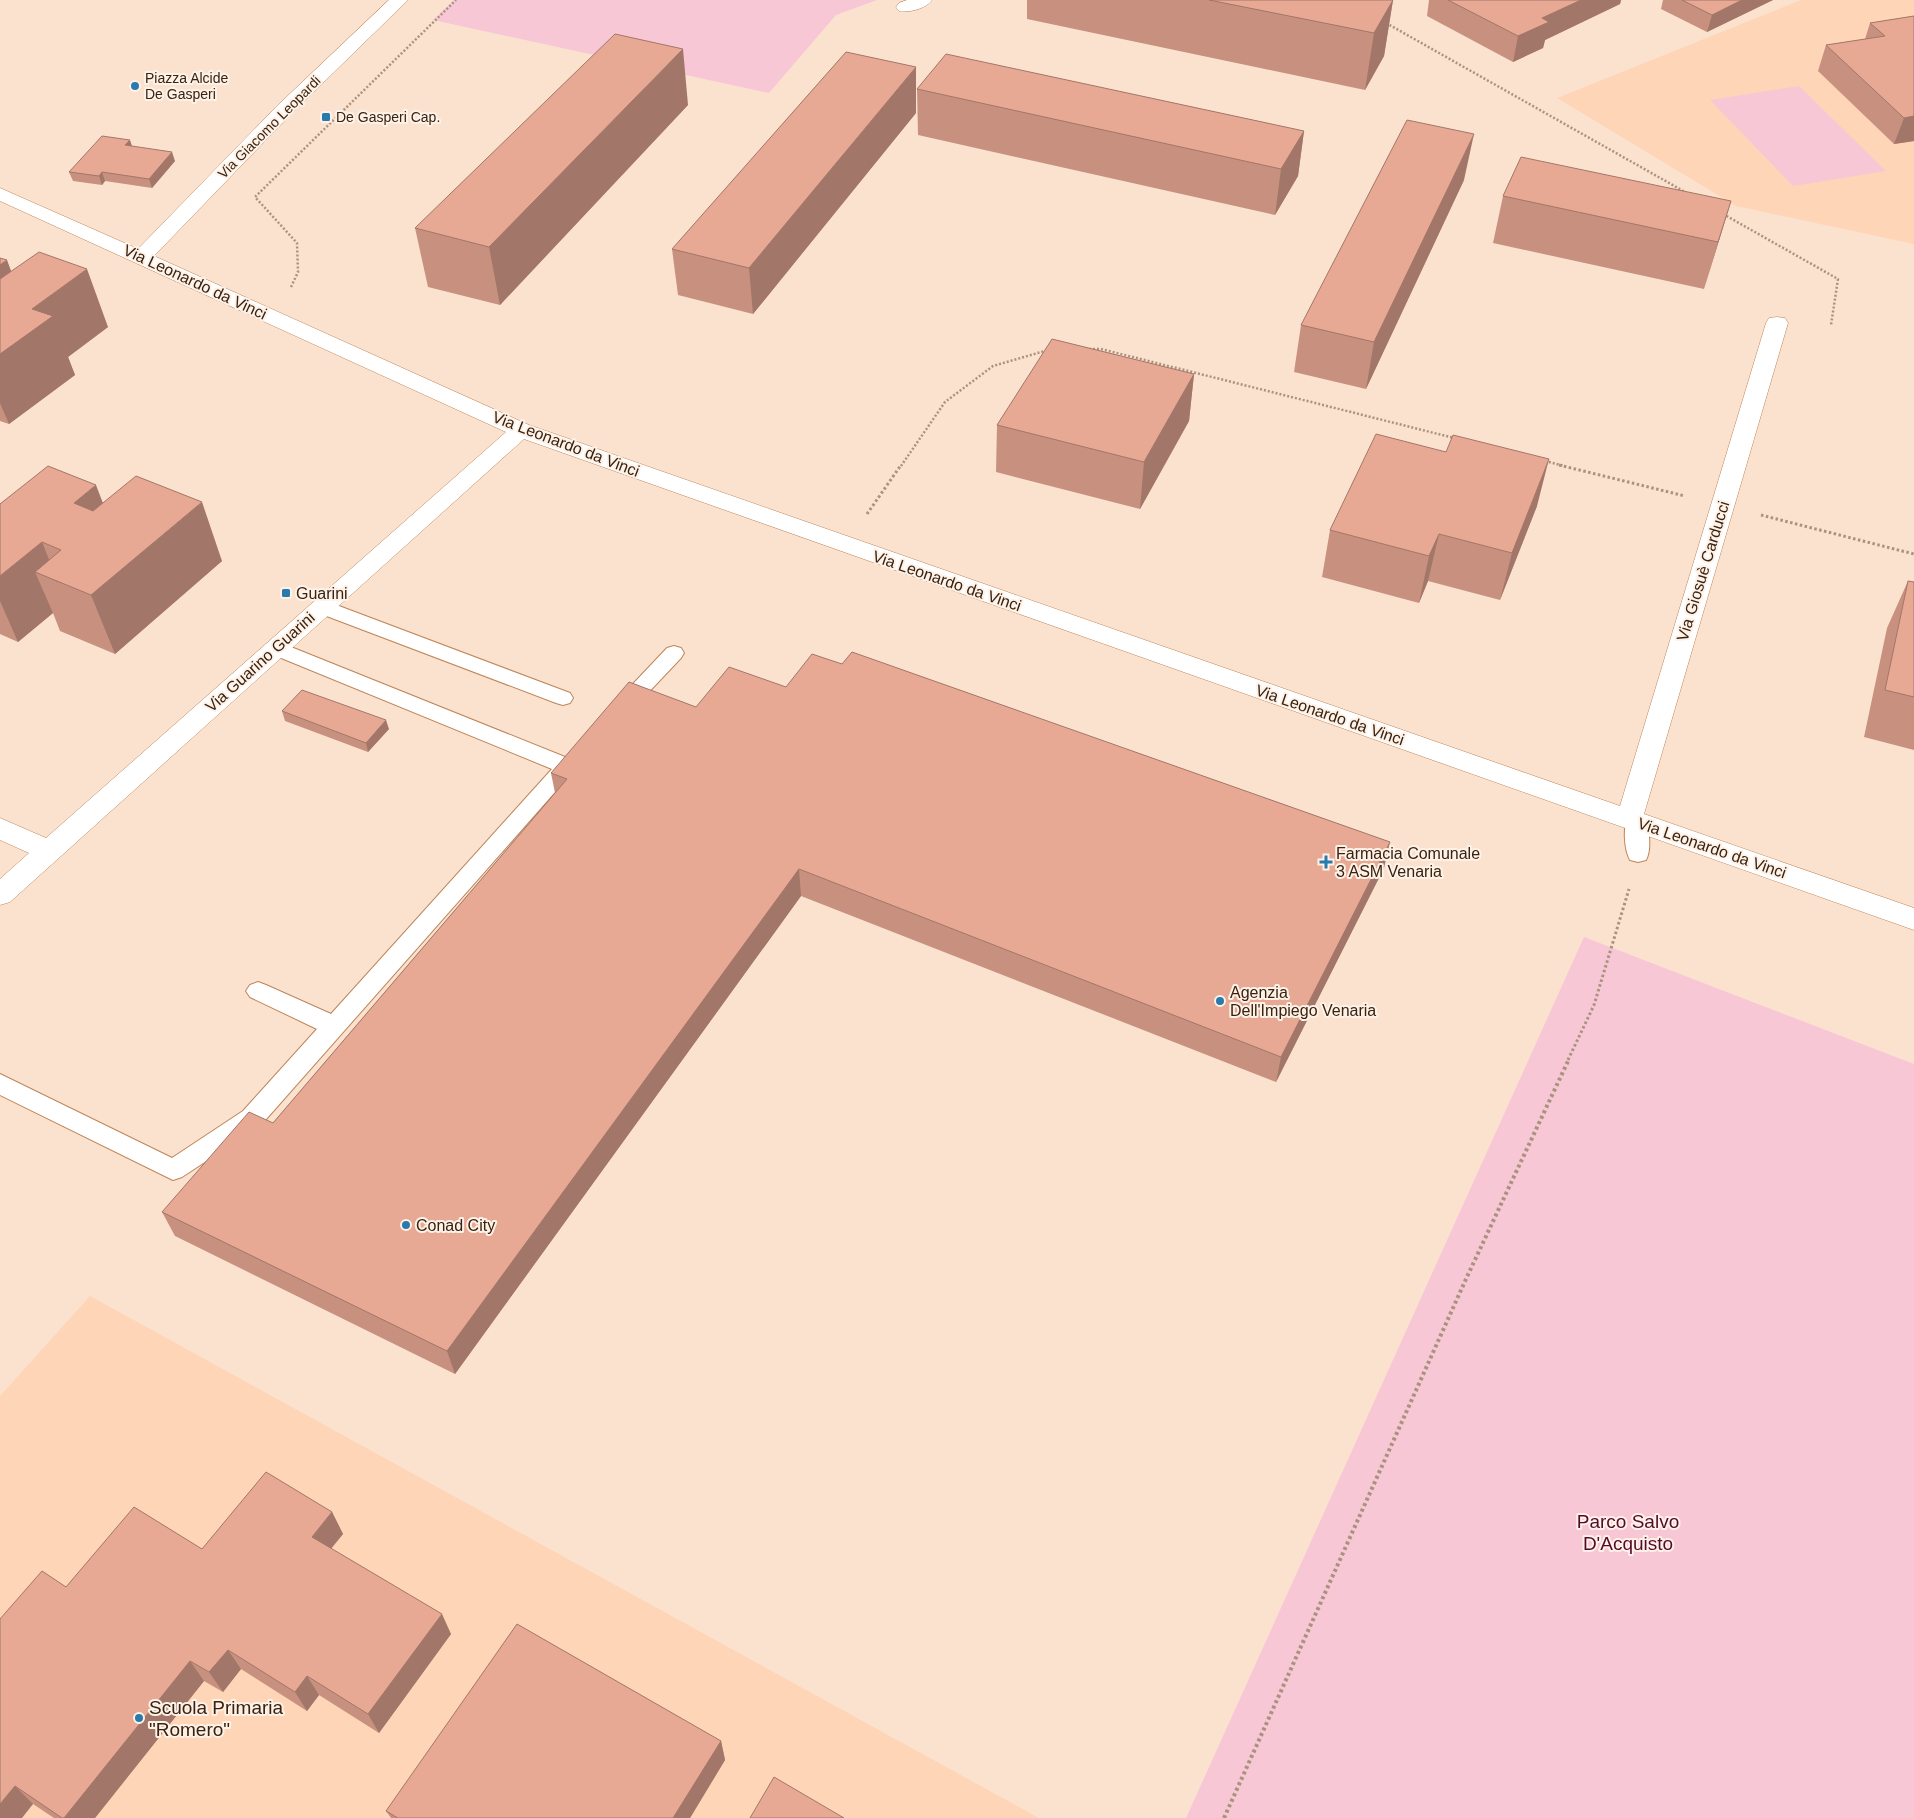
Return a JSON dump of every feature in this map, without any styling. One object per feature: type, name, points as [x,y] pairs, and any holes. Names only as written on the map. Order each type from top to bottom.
[{"type":"street","name":"Via Giacomo Leopardi","points":[[142,257],[284,110],[399,0]]},
{"type":"street","points":[[905,7],[923,0]]},
{"type":"street","name":"Via Leonardo da Vinci","points":[[0,194],[521,430],[1914,919]]},
{"type":"street","name":"Via Giosuè Carducci","points":[[1633,821],[1722,506],[1777,323]]},
{"type":"street","name":"Via Guarino Guarini","points":[[0,895],[521,430]]},
{"type":"street","points":[[0,828],[48,851]]},
{"type":"lane","points":[[322,607],[563,698]]},
{"type":"lane","points":[[0,1084],[173,1170],[252,1118],[573,759],[276,648]]},
{"type":"lane","points":[[607,724],[674,653]]},
{"type":"lane","points":[[1633,821],[1638,854]]},
{"type":"lane","points":[[258,991],[334,1026]]},
{"type":"path","points":[[276,319],[298,272],[297,243],[255,197],[456,0]]},
{"type":"path","points":[[1381,20],[1691,196]]},
{"type":"path","points":[[1717,211],[1838,279],[1831,324]]},
{"type":"path","points":[[1082,349],[1101,349],[1454,438]]},
{"type":"path","points":[[845,545],[945,402],[993,366],[1044,350],[1053,350]]},
{"type":"path","points":[[1540,460],[1914,554]]},
{"type":"path","points":[[1224,1818],[1466,1279],[1594,1005],[1630,883]]},
{"type":"shaded area","points":[[1801,0],[1914,0],[1914,244],[1736,206],[1557,98]]},
{"type":"shaded area","points":[[90,1296],[1039,1818],[0,1818],[0,1396]]},
{"type":"green space","points":[[454,0],[877,0],[836,15],[769,93],[433,20]]},
{"type":"green space","points":[[1799,86],[1886,171],[1793,186],[1710,100]]},
{"type":"green space","name":"Parco Salvo D'Acquisto","points":[[1584,937],[1914,1064],[1914,1818],[1186,1818]]},
{"type":"building","points":[[1209,0],[1393,0],[1374,33]]},
{"type":"building","points":[[1448,0],[1581,0],[1542,18],[1549,22],[1518,36]]},
{"type":"building","points":[[1682,0],[1742,0],[1712,15]]},
{"type":"building","points":[[1914,16],[1914,116],[1904,118],[1826,45],[1885,36],[1870,23]]},
{"type":"building","points":[[615,34],[683,49],[489,247],[415,228]]},
{"type":"building","points":[[846,52],[916,67],[749,268],[672,249]]},
{"type":"building","points":[[946,54],[1304,131],[1281,169],[917,89]]},
{"type":"building","points":[[1407,120],[1474,134],[1374,342],[1301,325]]},
{"type":"building","points":[[102,136],[130,140],[125,145],[172,152],[149,179],[102,172],[99,176],[69,172]]},
{"type":"building","points":[[1521,157],[1731,201],[1718,242],[1503,196]]},
{"type":"building","points":[[39,252],[87,269],[32,309],[53,316],[0,354],[0,279]]},
{"type":"building","points":[[0,258],[7,260],[0,265]]},
{"type":"building","points":[[1052,339],[1194,374],[1144,462],[997,425]]},
{"type":"building","points":[[1376,434],[1446,452],[1453,435],[1549,459],[1512,553],[1439,534],[1429,556],[1330,530]]},
{"type":"building","points":[[48,466],[96,485],[74,503],[93,511],[136,476],[202,502],[91,595],[35,572],[61,550],[42,542],[0,576],[0,504]]},
{"type":"building","points":[[1908,581],[1914,582],[1914,697],[1885,690]]},
{"type":"building","points":[[852,652],[1390,842],[1281,1057],[799,869],[447,1351],[162,1212],[249,1112],[273,1123],[567,779],[551,773],[629,682],[696,707],[729,667],[786,687],[812,654],[842,664]]},
{"type":"building","points":[[302,690],[386,720],[366,743],[282,711]]},
{"type":"building","points":[[266,1472],[332,1512],[312,1537],[442,1614],[368,1714],[307,1676],[295,1692],[228,1650],[209,1672],[190,1661],[64,1818],[15,1786],[0,1804],[0,1619],[42,1571],[66,1587],[134,1507],[202,1549]]},
{"type":"building","points":[[517,1624],[721,1741],[673,1818],[398,1818],[386,1811]]},
{"type":"building","points":[[774,1777],[844,1818],[750,1818]]},
{"type":"place","name":"Piazza Alcide De Gasperi","points":[[135,86]]},
{"type":"place","name":"De Gasperi Cap.","points":[[326,117]]},
{"type":"place","name":"Guarini","points":[[286,593]]},
{"type":"place","name":"Farmacia Comunale 3 ASM Venaria","points":[[1326,862]]},
{"type":"place","name":"Agenzia Dell'Impiego Venaria","points":[[1220,1001]]},
{"type":"place","name":"Conad City","points":[[406,1225]]},
{"type":"place","name":"Scuola Primaria \"Romero\"","points":[[139,1718]]}]
